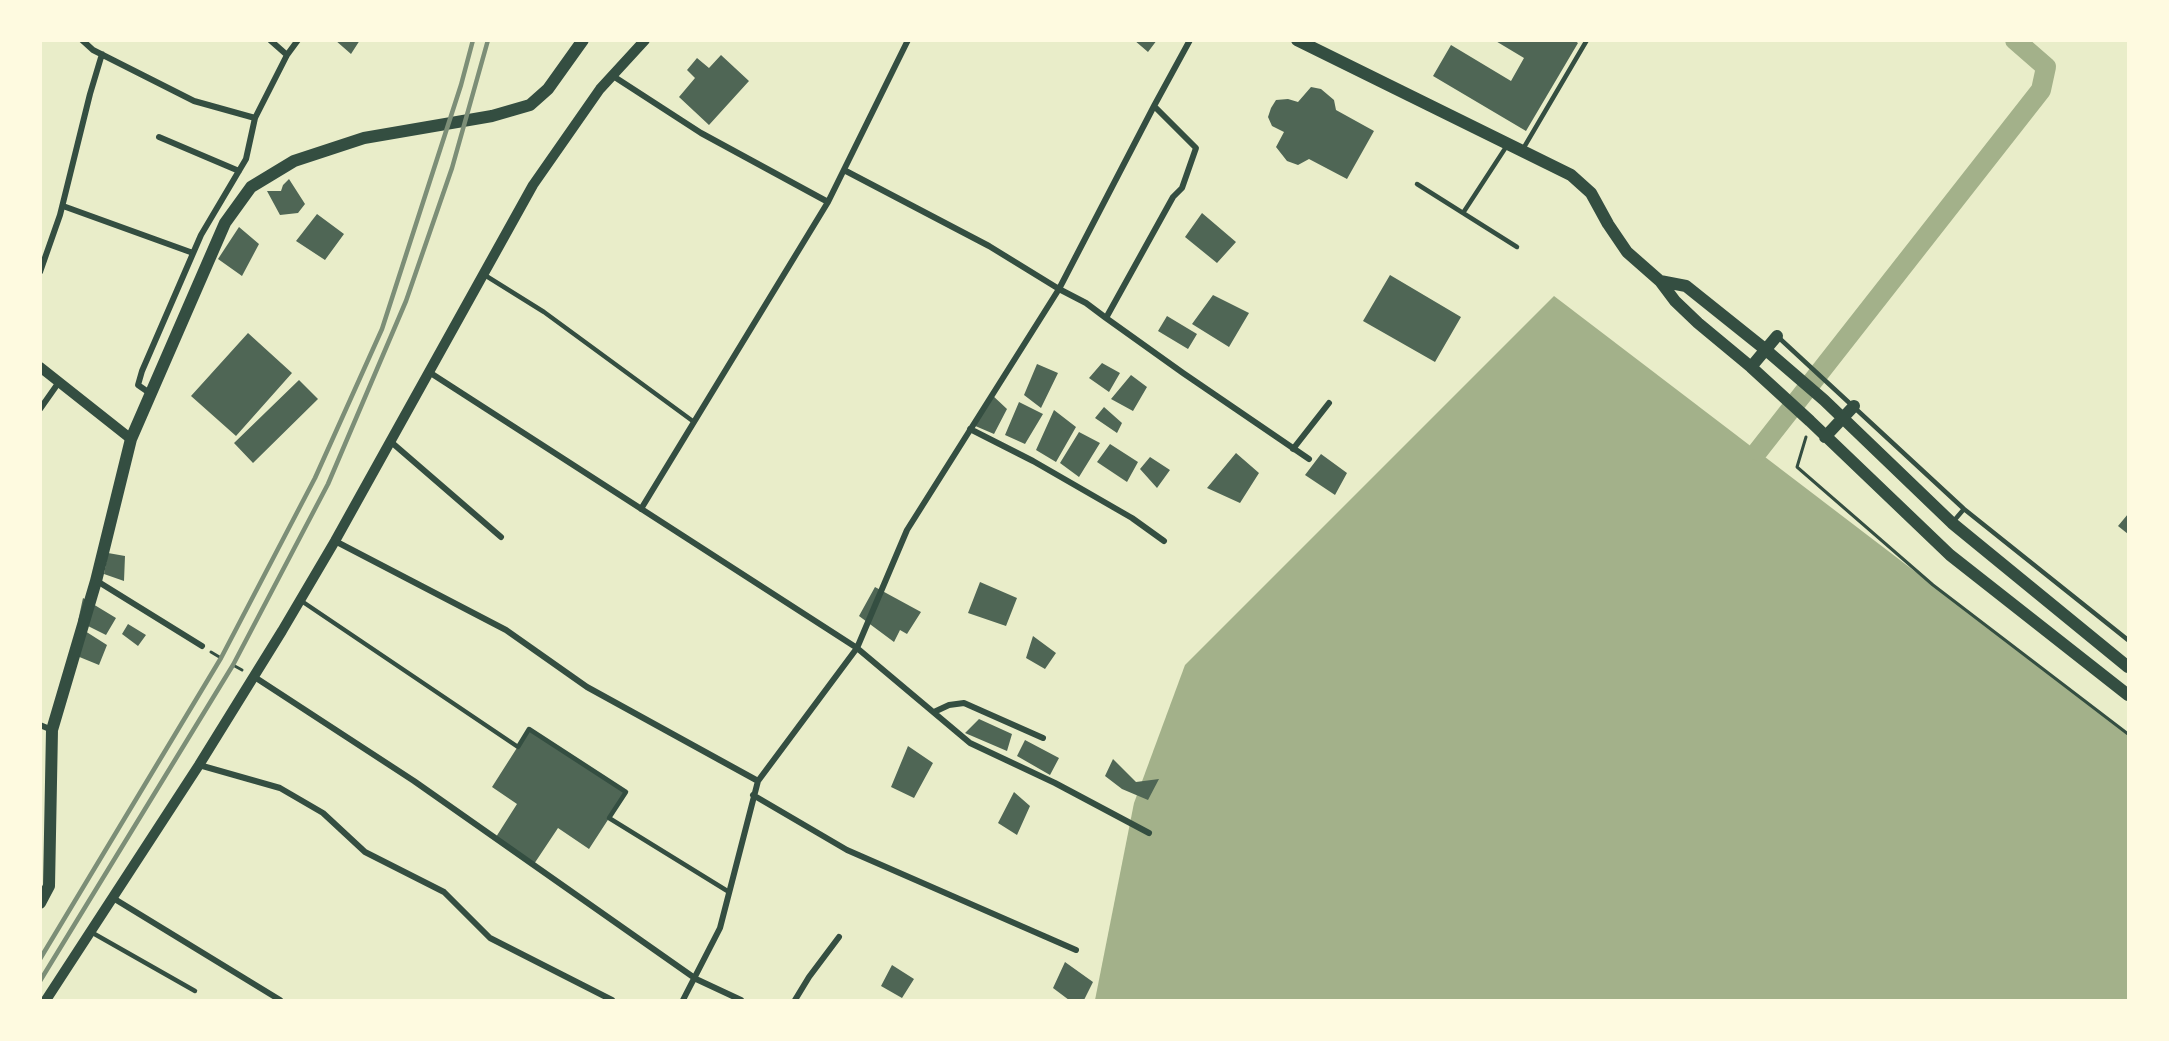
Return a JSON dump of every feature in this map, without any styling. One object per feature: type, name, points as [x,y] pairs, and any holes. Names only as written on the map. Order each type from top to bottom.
[{"type":"main road","points":[[40,903],[45,883],[46,728],[96,581],[131,439],[225,223],[251,187],[294,161],[364,138],[492,116],[530,105],[548,89],[584,40]]},
{"type":"main road","points":[[1297,40],[1571,175],[1591,193],[1627,252],[1660,281],[1675,301],[1810,421],[1950,555],[2128,695]]},
{"type":"main road","points":[[1660,281],[1686,286],[1788,368],[1844,418],[1952,523],[2128,665]]},
{"type":"main road","points":[[1751,367],[1777,336]]},
{"type":"main road","points":[[1825,437],[1854,406]]},
{"type":"street","points":[[82,40],[102,54],[194,101],[255,118]]},
{"type":"street","points":[[270,40],[287,55]]},
{"type":"street","points":[[153,390],[138,385],[142,371],[201,234],[246,159],[255,118],[287,55],[298,40]]},
{"type":"street","points":[[46,1000],[199,765],[300,600],[532,185],[600,89],[645,40]]},
{"type":"street","points":[[641,509],[828,202],[908,40]]},
{"type":"street","points":[[683,1000],[696,979],[720,928],[758,781],[857,648],[907,530],[1059,290],[1190,40]]},
{"type":"street","points":[[40,272],[63,206],[102,54]]},
{"type":"street","points":[[613,76],[701,133],[828,202]]},
{"type":"street","points":[[1106,318],[1173,196],[1182,188],[1196,148],[1154,106]]},
{"type":"street","points":[[159,137],[239,171]]},
{"type":"street","points":[[844,170],[989,246],[1059,290],[1086,303],[1183,374],[1309,459]]},
{"type":"street","points":[[63,206],[193,253]]},
{"type":"street","points":[[40,367],[131,439]]},
{"type":"street","points":[[429,372],[857,648],[970,743],[1055,783],[1149,833]]},
{"type":"street","points":[[40,409],[59,382]]},
{"type":"street","points":[[1293,449],[1329,404]]},
{"type":"street","points":[[970,429],[1033,461],[1132,518],[1164,541]]},
{"type":"street","points":[[390,441],[501,537]]},
{"type":"street","points":[[335,541],[506,630],[587,687],[758,781]]},
{"type":"street","points":[[96,581],[202,646]]},
{"type":"street","points":[[253,676],[414,781],[696,979],[741,1000]]},
{"type":"street","points":[[934,712],[950,705],[964,703],[1043,738]]},
{"type":"street","points":[[199,765],[280,788],[323,813],[365,852],[444,892],[490,938],[612,1000]]},
{"type":"street","points":[[753,795],[847,850],[1076,950]]},
{"type":"street","points":[[113,898],[280,1000]]},
{"type":"street","points":[[795,1000],[839,937]]},
{"type":"lane","points":[[1522,151],[1587,40]]},
{"type":"lane","points":[[1463,213],[1508,144]]},
{"type":"lane","points":[[1417,184],[1517,248]]},
{"type":"lane","points":[[483,274],[544,312],[694,422]]},
{"type":"lane","points":[[1777,336],[1964,509],[2128,640]]},
{"type":"lane","points":[[1952,523],[1964,509]]},
{"type":"lane","points":[[300,600],[518,747],[529,729],[626,792],[609,818],[729,892]]},
{"type":"lane","points":[[91,932],[195,991]]},
{"type":"path","points":[[1810,421],[1797,467],[1933,585],[2128,734]]},
{"type":"shaded area","points":[[1554,296],[2128,734],[2128,1000],[1095,1000],[1134,803],[1185,665]]},
{"type":"building","points":[[335,40],[360,40],[351,54]]},
{"type":"building","points":[[1134,40],[1157,40],[1148,52]]},
{"type":"building","points":[[1494,40],[1574,40],[1578,43],[1526,131],[1433,76],[1451,45],[1511,81],[1524,58]]},
{"type":"building","points":[[721,55],[749,81],[709,125],[679,97],[695,78],[687,70],[697,58],[709,68]]},
{"type":"building","points":[[1311,87],[1321,89],[1334,100],[1336,110],[1374,131],[1347,179],[1309,159],[1298,165],[1287,161],[1276,147],[1284,132],[1272,126],[1268,117],[1271,108],[1276,100],[1288,99],[1298,102]]},
{"type":"building","points":[[289,179],[305,204],[298,213],[280,215],[267,191],[281,191]]},
{"type":"building","points":[[1202,213],[1236,242],[1217,263],[1185,237]]},
{"type":"building","points":[[317,214],[344,234],[325,260],[296,241]]},
{"type":"building","points":[[239,227],[259,244],[242,276],[218,259]]},
{"type":"building","points":[[1390,275],[1461,317],[1435,362],[1363,321]]},
{"type":"building","points":[[1213,295],[1249,313],[1229,347],[1192,324]]},
{"type":"building","points":[[1167,316],[1197,334],[1188,349],[1158,331]]},
{"type":"building","points":[[248,333],[292,373],[236,436],[191,396]]},
{"type":"building","points":[[1102,363],[1120,373],[1109,392],[1089,378]]},
{"type":"building","points":[[1037,364],[1058,373],[1041,408],[1024,395]]},
{"type":"building","points":[[1131,375],[1147,387],[1133,411],[1111,399]]},
{"type":"building","points":[[299,380],[318,399],[253,463],[234,443]]},
{"type":"building","points":[[991,394],[1007,409],[994,434],[973,425]]},
{"type":"building","points":[[1019,402],[1043,414],[1025,444],[1005,435]]},
{"type":"building","points":[[1104,407],[1122,423],[1117,433],[1095,418]]},
{"type":"building","points":[[1054,410],[1076,427],[1056,462],[1036,450]]},
{"type":"building","points":[[1079,432],[1100,443],[1079,477],[1060,463]]},
{"type":"building","points":[[1110,444],[1138,462],[1127,482],[1097,462]]},
{"type":"building","points":[[1236,453],[1259,473],[1240,503],[1207,488]]},
{"type":"building","points":[[1321,454],[1347,473],[1335,495],[1305,475]]},
{"type":"building","points":[[1150,457],[1170,470],[1157,488],[1140,469]]},
{"type":"building","points":[[2128,514],[2128,534],[2118,526]]},
{"type":"building","points":[[108,553],[125,556],[124,581],[104,574]]},
{"type":"building","points":[[980,582],[1017,598],[1006,626],[968,613]]},
{"type":"building","points":[[875,587],[921,612],[907,634],[900,630],[894,642],[859,616]]},
{"type":"building","points":[[83,598],[116,618],[106,635],[78,621]]},
{"type":"building","points":[[128,624],[146,635],[138,646],[122,634]]},
{"type":"building","points":[[85,631],[107,645],[99,665],[77,656]]},
{"type":"building","points":[[1033,636],[1056,653],[1045,669],[1026,658]]},
{"type":"building","points":[[979,719],[1012,734],[1007,751],[965,733]]},
{"type":"building","points":[[529,729],[626,792],[589,849],[558,828],[534,864],[496,837],[517,804],[492,787]]},
{"type":"building","points":[[1025,740],[1059,758],[1050,775],[1017,756]]},
{"type":"building","points":[[908,746],[933,763],[914,798],[891,787]]},
{"type":"building","points":[[1113,759],[1136,782],[1159,779],[1148,800],[1122,789],[1105,776]]},
{"type":"building","points":[[1014,792],[1030,806],[1017,835],[998,823]]},
{"type":"building","points":[[1065,962],[1093,982],[1084,1000],[1069,1000],[1053,988]]},
{"type":"building","points":[[892,965],[914,979],[902,998],[881,986]]},
{"type":"waterway","points":[[1758,451],[2041,90],[2046,67],[2015,40]]},
{"type":"railway","points":[[40,959],[221,658],[315,478],[382,329],[461,85],[473,40]]},
{"type":"railway","points":[[40,981],[233,665],[328,484],[406,301],[452,168],[488,40]]}]
